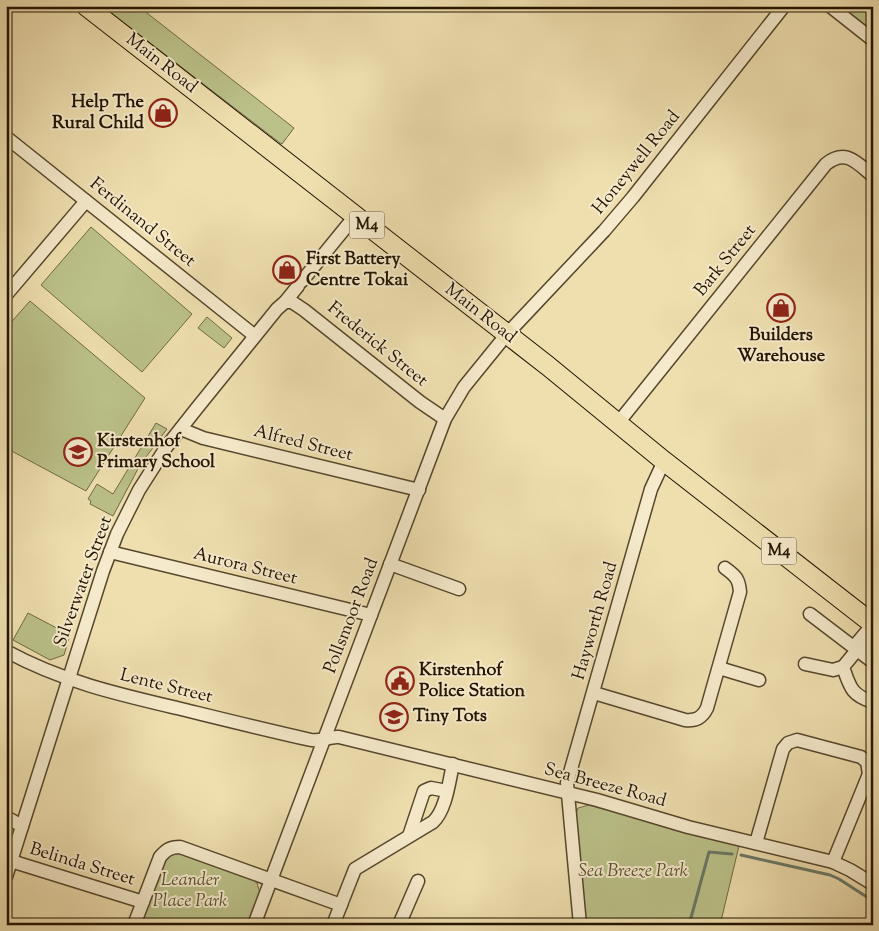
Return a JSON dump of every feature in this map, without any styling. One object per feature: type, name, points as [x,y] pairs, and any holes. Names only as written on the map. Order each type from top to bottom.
[{"type":"main road","name":"Main Road","points":[[86,6],[507,334],[664,461],[873,624]]},
{"type":"street","name":"Honeywell Road","points":[[507,334],[627,204],[784,6]]},
{"type":"street","points":[[830,6],[873,40]]},
{"type":"street","name":"Ferdinand Street","points":[[6,137],[255,336]]},
{"type":"street","name":"Bark Street","points":[[618,423],[826,164],[832,159],[841,156],[850,158],[873,176]]},
{"type":"street","points":[[6,295],[86,201]]},
{"type":"street","name":"Silverwater Street","points":[[6,877],[103,571],[118,534],[140,490],[153,468],[181,430],[255,336],[355,216]]},
{"type":"street","name":"Frederick Street","points":[[285,302],[292,302],[304,310],[420,402],[445,419]]},
{"type":"street","name":"Pollsmoor Road","points":[[254,925],[445,419],[464,387],[507,334]]},
{"type":"street","name":"Alfred Street","points":[[181,430],[203,438],[418,490]]},
{"type":"street","name":"Hayworth Road","points":[[580,925],[567,783],[651,489],[664,461]]},
{"type":"street","name":"Aurora Street","points":[[110,552],[371,615]]},
{"type":"street","points":[[390,564],[459,589]]},
{"type":"street","points":[[594,693],[685,720],[699,719],[706,710],[740,592],[736,577],[725,568]]},
{"type":"street","points":[[810,614],[873,662]]},
{"type":"street","points":[[857,650],[857,643],[873,624]]},
{"type":"street","points":[[804,664],[834,670],[843,667],[857,650],[864,648],[873,638]]},
{"type":"street","name":"Lente Street","points":[[6,651],[30,664],[93,687],[275,732],[311,740],[324,740]]},
{"type":"street","points":[[843,667],[850,688],[864,699],[873,702]]},
{"type":"street","points":[[719,668],[759,680]]},
{"type":"street","name":"Sea Breeze Road","points":[[324,740],[330,737],[339,737],[597,800],[688,827],[833,862],[873,884]]},
{"type":"street","points":[[756,843],[783,749],[788,743],[797,740],[857,755],[867,762],[869,774],[833,862]]},
{"type":"street","points":[[333,925],[354,869],[437,818],[447,791],[453,764]]},
{"type":"street","points":[[409,836],[424,791],[432,788],[447,791]]},
{"type":"street","points":[[6,817],[22,826]]},
{"type":"street","points":[[134,925],[160,857],[171,848],[180,848],[341,905]]},
{"type":"street","name":"Belinda Street","points":[[11,861],[143,902]]},
{"type":"street","points":[[399,925],[418,881]]},
{"type":"green space","points":[[102,6],[138,6],[294,128],[282,144],[280,143]]},
{"type":"green space","points":[[841,6],[873,6],[873,31]]},
{"type":"green space","points":[[91,227],[192,314],[142,372],[41,285]]},
{"type":"green space","points":[[30,301],[145,398],[86,491],[6,448],[6,328]]},
{"type":"green space","points":[[207,317],[232,338],[224,348],[198,328]]},
{"type":"green space","points":[[156,423],[167,429],[140,465],[113,516],[90,504],[91,501],[88,499],[97,484],[113,494]]},
{"type":"green space","points":[[28,613],[70,635],[64,655],[50,660],[13,640]]},
{"type":"green space","name":"Sea Breeze Park","points":[[589,805],[739,846],[720,925],[585,925],[574,818],[578,808]]},
{"type":"green space","name":"Leander Place Park","points":[[180,852],[251,878],[257,883],[260,893],[248,925],[140,925],[163,862],[171,853]]},
{"type":"waterway","points":[[689,925],[709,852],[732,854]]},
{"type":"waterway","points":[[741,855],[830,875],[873,901]]},
{"type":"place","name":"Help The Rural Child","points":[[163,113]]},
{"type":"place","name":"First Battery Centre Tokai","points":[[287,270]]},
{"type":"place","name":"Builders Warehouse","points":[[781,308]]},
{"type":"place","name":"Kirstenhof Primary School","points":[[78,452]]},
{"type":"place","name":"Kirstenhof Police Station","points":[[400,681]]},
{"type":"place","name":"Tiny Tots","points":[[394,717]]}]
